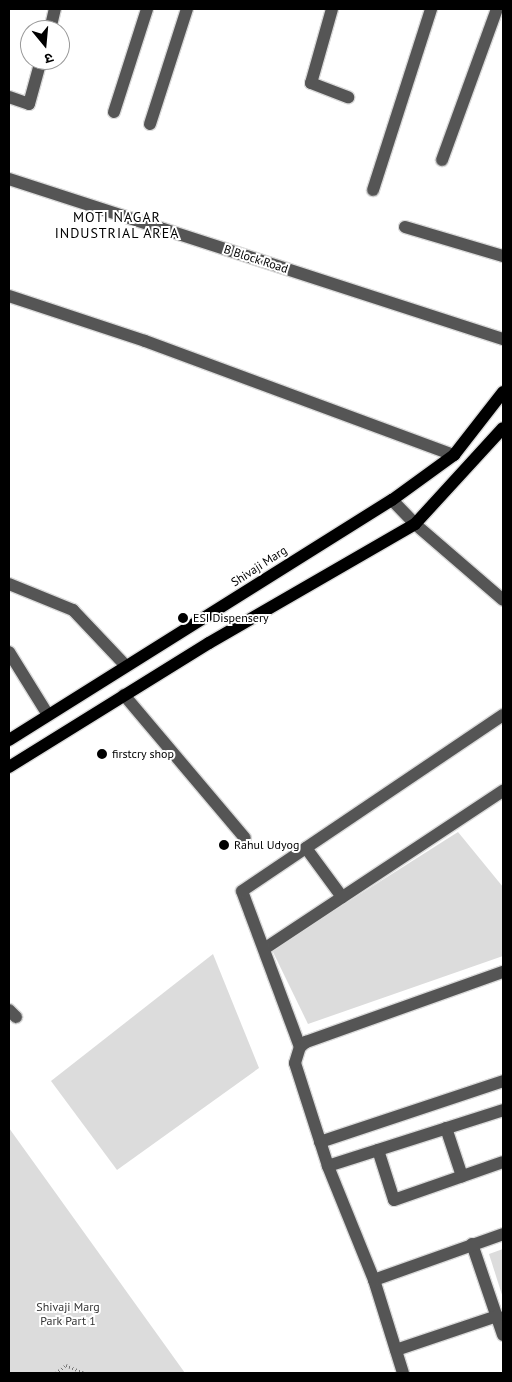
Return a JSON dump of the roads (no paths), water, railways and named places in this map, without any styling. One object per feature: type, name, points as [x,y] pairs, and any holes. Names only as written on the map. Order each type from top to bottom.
[{"type":"main road","name":"Shivaji Marg","points":[[9,740],[392,500],[454,455],[503,392]]},
{"type":"main road","points":[[9,767],[124,695],[415,524],[503,428]]},
{"type":"street","points":[[114,112],[147,9]]},
{"type":"street","points":[[150,124],[187,9]]},
{"type":"street","points":[[332,9],[311,83],[348,97]]},
{"type":"street","points":[[372,190],[431,9]]},
{"type":"street","points":[[442,160],[499,10]]},
{"type":"street","points":[[9,97],[29,104],[38,70]]},
{"type":"street","name":"B Block Road","points":[[9,179],[503,339]]},
{"type":"street","points":[[404,226],[503,256]]},
{"type":"street","points":[[9,296],[146,341],[454,455]]},
{"type":"street","points":[[392,500],[415,524],[503,600]]},
{"type":"street","points":[[9,584],[73,610],[126,666]]},
{"type":"street","points":[[9,652],[48,716]]},
{"type":"street","points":[[124,695],[245,838]]},
{"type":"street","points":[[403,1373],[374,1280],[328,1166],[295,1063],[300,1047],[242,891],[503,715]]},
{"type":"street","points":[[264,949],[503,791]]},
{"type":"street","points":[[306,848],[342,897]]},
{"type":"street","points":[[300,1047],[503,972]]},
{"type":"street","points":[[320,1142],[503,1081]]},
{"type":"street","points":[[328,1166],[503,1110]]},
{"type":"street","points":[[446,1128],[462,1176]]},
{"type":"street","points":[[378,1150],[394,1200],[503,1162]]},
{"type":"street","points":[[374,1280],[503,1234]]},
{"type":"street","points":[[472,1244],[503,1335]]},
{"type":"street","points":[[396,1350],[497,1316]]},
{"type":"place","name":"ESI Dispensery","points":[[183,618]]},
{"type":"place","name":"firstcry shop","points":[[102,754]]},
{"type":"place","name":"Rahul Udyog","points":[[224,845]]},
{"type":"district","name":"MOTI NAGAR INDUSTRIAL AREA","points":[[117,226]]},
{"type":"park label","name":"Shivaji Marg Park Part 1","points":[[68,1314]]}]
